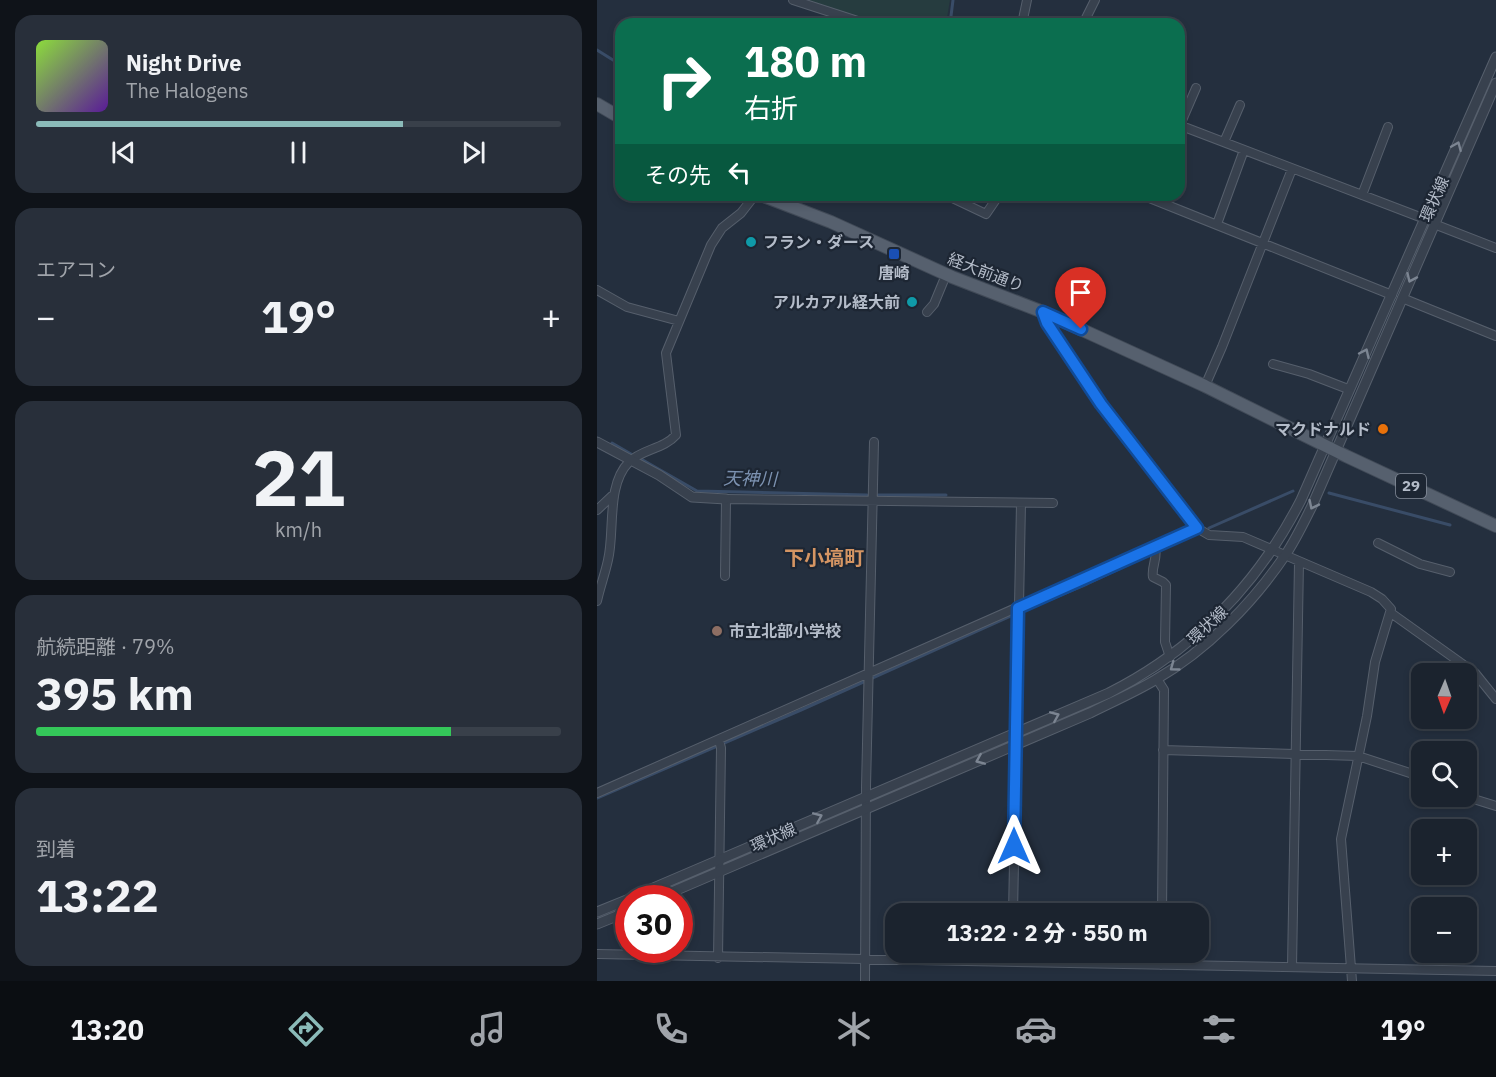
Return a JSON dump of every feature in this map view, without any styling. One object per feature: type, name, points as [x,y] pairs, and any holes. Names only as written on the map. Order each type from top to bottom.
[{"type":"main road","points":[[597,104],[615,114]]},
{"type":"main road","name":"経大前通り","points":[[777,201],[831,222],[947,275],[1043,312],[1205,386],[1325,446]]},
{"type":"main road","name":"29","points":[[1325,446],[1496,526]]},
{"type":"street","points":[[793,0],[848,18]]},
{"type":"street","points":[[1023,18],[1027,0]]},
{"type":"street","points":[[1086,18],[1095,0]]},
{"type":"street","points":[[831,18],[833,13]]},
{"type":"street","name":"環状線","points":[[689,885],[1090,713],[1157,679],[1205,644],[1225,626],[1259,590],[1285,555],[1312,506],[1402,298],[1496,57]]},
{"type":"street","name":"環状線","points":[[661,885],[1109,693],[1170,657],[1224,610],[1249,582],[1290,520],[1392,295],[1430,222],[1496,84]]},
{"type":"street","points":[[1185,112],[1196,88]]},
{"type":"street","points":[[1224,142],[1240,105]]},
{"type":"street","points":[[1185,127],[1496,248]]},
{"type":"street","points":[[1362,195],[1389,127]]},
{"type":"street","points":[[1217,224],[1244,150]]},
{"type":"street","points":[[1205,386],[1223,347],[1292,169]]},
{"type":"street","points":[[597,601],[608,559],[617,482],[631,460],[672,440],[676,435],[666,353],[716,235],[741,213],[750,201]]},
{"type":"street","points":[[959,201],[986,214],[995,201]]},
{"type":"street","points":[[1159,201],[1392,295]]},
{"type":"street","points":[[927,312],[934,304],[947,275]]},
{"type":"street","points":[[597,290],[627,307],[679,321]]},
{"type":"street","points":[[1402,298],[1496,336]]},
{"type":"street","points":[[1043,312],[1047,323],[1101,404],[1197,528],[1209,535],[1243,537],[1371,592],[1388,604],[1391,613],[1475,673],[1496,699]]},
{"type":"street","points":[[1273,364],[1309,374],[1348,389]]},
{"type":"street","points":[[597,442],[692,497],[1053,503]]},
{"type":"street","points":[[865,981],[866,809],[874,442]]},
{"type":"street","points":[[597,510],[614,496]]},
{"type":"street","points":[[725,576],[726,499]]},
{"type":"street","points":[[1013,903],[1021,503]]},
{"type":"street","points":[[597,793],[1197,528]]},
{"type":"street","points":[[1378,543],[1420,564],[1450,572]]},
{"type":"street","points":[[1155,548],[1157,554],[1152,573],[1153,577],[1165,585],[1165,642],[1170,657]]},
{"type":"street","points":[[1292,967],[1299,562]]},
{"type":"street","points":[[1352,981],[1341,850],[1342,829],[1367,716],[1375,662],[1391,613]]},
{"type":"street","points":[[1157,679],[1164,690],[1162,903]]},
{"type":"street","points":[[718,958],[721,748],[719,740]]},
{"type":"street","points":[[1163,750],[1358,756],[1411,773]]},
{"type":"street","points":[[1477,800],[1496,806]]},
{"type":"street","name":"環状線","points":[[597,912],[615,905]]},
{"type":"street","points":[[597,924],[615,917]]},
{"type":"street","points":[[597,954],[885,960]]},
{"type":"street","points":[[1061,963],[1496,971]]},
{"type":"green space","points":[[805,0],[950,0],[947,18],[861,18]]},
{"type":"waterway","points":[[951,18],[953,0]]},
{"type":"waterway","points":[[597,50],[615,61]]},
{"type":"waterway","name":"天神川","points":[[612,443],[631,454]]},
{"type":"waterway","name":"天神川","points":[[641,459],[697,491],[867,495]]},
{"type":"waterway","points":[[1209,528],[1293,491]]},
{"type":"waterway","points":[[1329,493],[1450,525]]},
{"type":"waterway","name":"天神川","points":[[878,495],[946,495]]},
{"type":"waterway","points":[[1025,610],[1192,535]]},
{"type":"waterway","points":[[597,798],[1011,616]]},
{"type":"place","name":"フラン・ダース","points":[[751,242]]},
{"type":"place","name":"唐崎","points":[[894,254]]},
{"type":"place","name":"アルカアル経大前","points":[[912,302]]},
{"type":"place","name":"マクドナルド","points":[[1383,429]]},
{"type":"place","name":"市立北部小学校","points":[[717,631]]},
{"type":"district","name":"下小塙町","points":[[824,558]]},
{"type":"route","points":[[1014,846],[1018,608],[1197,528],[1101,404],[1044,319],[1043,312],[1081,329]]}]
